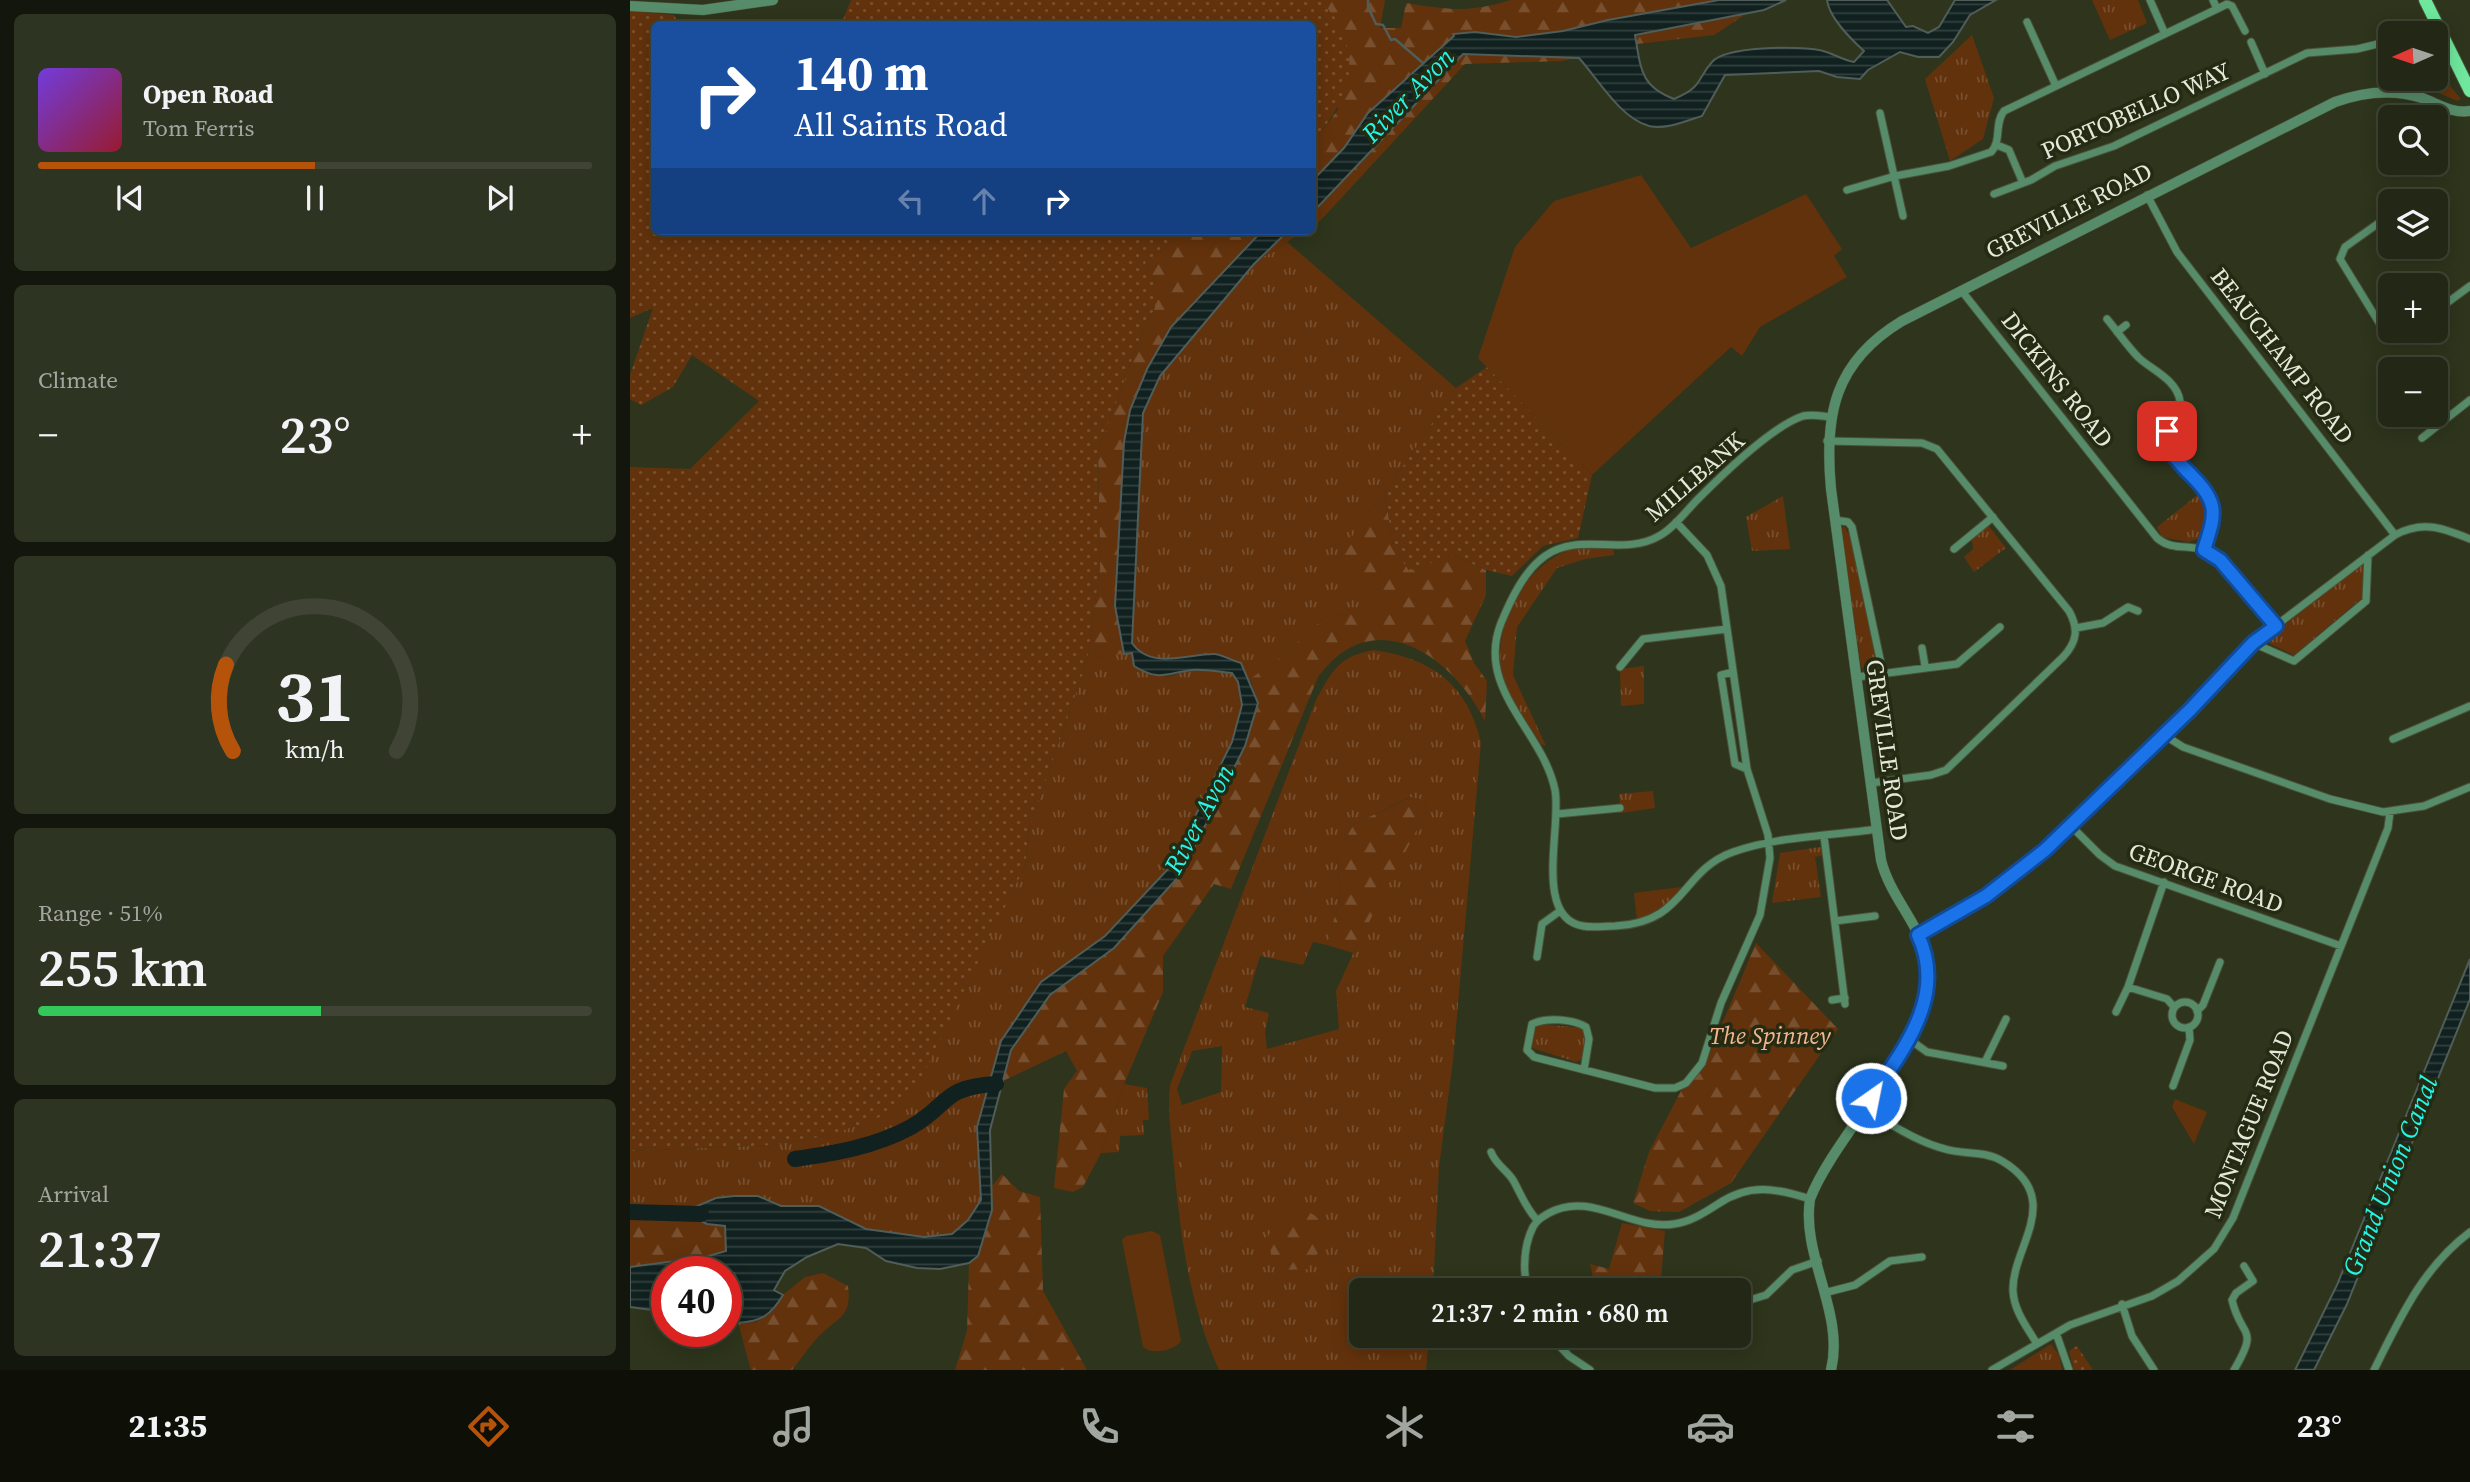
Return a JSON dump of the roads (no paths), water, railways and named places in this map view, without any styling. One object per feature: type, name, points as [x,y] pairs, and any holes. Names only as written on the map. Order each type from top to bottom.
[{"type":"main road","points":[[2425,0],[2470,91]]},
{"type":"street","points":[[630,6],[703,10],[773,0]]},
{"type":"street","points":[[2150,0],[2165,34]]},
{"type":"street","points":[[2213,0],[2217,9]]},
{"type":"street","points":[[1847,190],[1895,176],[1967,161],[1991,152],[1997,145],[2002,114],[2227,4],[2232,6],[2245,30]]},
{"type":"street","points":[[2027,22],[2056,86]]},
{"type":"street","name":"PORTOBELLO WAY","points":[[2251,42],[2265,74]]},
{"type":"street","name":"PORTOBELLO WAY","points":[[1994,194],[2055,166],[2115,146],[2313,52],[2357,49],[2378,44]]},
{"type":"street","name":"GREVILLE ROAD","points":[[1810,1199],[1909,1039],[1923,1011],[1929,990],[1927,959],[1918,935],[1888,882],[1877,829],[1835,520],[1827,441],[1830,417],[1847,374],[1870,345],[1893,326],[2335,102],[2367,93],[2407,94],[2456,111],[2470,111]]},
{"type":"street","points":[[1880,113],[1903,216]]},
{"type":"street","name":"PORTOBELLO WAY","points":[[1997,145],[2009,150],[2022,183]]},
{"type":"street","name":"BEAUCHAMP ROAD","points":[[2147,195],[2177,252],[2395,534]]},
{"type":"street","points":[[2378,224],[2345,247],[2340,259],[2378,321]]},
{"type":"street","points":[[2448,302],[2470,286]]},
{"type":"street","name":"DICKINS ROAD","points":[[1961,290],[2157,538],[2175,547],[2204,550]]},
{"type":"street","points":[[2107,319],[2140,359],[2157,369],[2178,396],[2179,410],[2168,428],[2166,442],[2211,505],[2212,519],[2204,550],[2220,560],[2276,626]]},
{"type":"street","points":[[2117,332],[2126,325]]},
{"type":"street","points":[[2422,438],[2470,400]]},
{"type":"street","name":"MILLBANK","points":[[1560,911],[1553,889],[1558,814],[1554,785],[1546,764],[1499,683],[1496,651],[1502,621],[1525,578],[1552,552],[1578,544],[1638,544],[1658,537],[1737,463],[1792,422],[1808,415],[1830,417]]},
{"type":"street","points":[[1827,441],[1933,446],[2069,611],[2076,628],[2070,649],[1946,770],[1931,775],[1871,783]]},
{"type":"street","points":[[1954,548],[1993,517]]},
{"type":"street","name":"GREVILLE ROAD","points":[[1835,520],[1848,522],[1852,527],[1883,673]]},
{"type":"street","points":[[1584,1070],[1589,1040],[1586,1027],[1571,1021],[1539,1021],[1532,1024],[1527,1047],[1530,1056],[1584,1070],[1655,1088],[1675,1088],[1691,1080],[1702,1063],[1721,1003],[1760,915],[1769,876],[1770,844],[1746,769],[1721,586],[1714,568],[1696,542],[1676,522]]},
{"type":"street","points":[[1918,935],[1999,886],[2071,825],[2164,735],[2253,643],[2395,534],[2410,527],[2430,525],[2448,529],[2470,539]]},
{"type":"street","points":[[2253,643],[2294,661],[2366,601],[2368,555]]},
{"type":"street","points":[[2076,628],[2104,623],[2128,607],[2138,611]]},
{"type":"street","points":[[1857,677],[1961,663],[2000,626]]},
{"type":"street","points":[[1620,667],[1643,639],[1727,629]]},
{"type":"street","points":[[1922,648],[1925,666]]},
{"type":"street","points":[[1733,672],[1721,675],[1731,751],[1735,764],[1746,769]]},
{"type":"street","points":[[2393,738],[2470,706]]},
{"type":"street","points":[[2164,735],[2183,747],[2363,809],[2390,812],[2424,806],[2470,787]]},
{"type":"street","points":[[1558,814],[1620,808]]},
{"type":"street","name":"MONTAGUE ROAD","points":[[1992,1370],[2089,1315],[2159,1292],[2187,1275],[2209,1255],[2228,1228],[2388,828],[2390,812]]},
{"type":"street","name":"GEORGE ROAD","points":[[2071,825],[2109,862],[2341,946]]},
{"type":"street","points":[[1537,957],[1542,924],[1560,911],[1570,921],[1582,926],[1643,923],[1671,908],[1717,859],[1742,849],[1877,829]]},
{"type":"street","points":[[1824,836],[1845,1001],[1832,999]]},
{"type":"street","points":[[2116,1012],[2128,987],[2164,882]]},
{"type":"street","points":[[1835,921],[1875,916]]},
{"type":"street","points":[[2128,987],[2167,999],[2174,1007],[2175,1023],[2189,1027],[2196,1023],[2197,1011],[2203,1005],[2220,962]]},
{"type":"street","points":[[2174,1007],[2188,1002],[2197,1011]]},
{"type":"street","points":[[1985,1062],[2006,1019]]},
{"type":"street","points":[[2173,1086],[2190,1040],[2189,1027]]},
{"type":"street","points":[[1909,1039],[1927,1052],[2003,1066]]},
{"type":"street","points":[[1864,1109],[1927,1144],[1953,1151],[1986,1154],[2005,1163],[2017,1174],[2028,1192],[2032,1221],[2015,1273],[2013,1293],[2020,1316],[2037,1344]]},
{"type":"street","points":[[1491,1152],[1499,1167],[1511,1177],[1524,1205],[1537,1220]]},
{"type":"street","points":[[1527,1278],[1525,1253],[1537,1220],[1563,1207],[1581,1205],[1646,1222],[1672,1225],[1692,1219],[1730,1196],[1754,1189],[1784,1190],[1810,1199],[1808,1215],[1834,1347],[1831,1370]]},
{"type":"street","points":[[2374,1370],[2421,1282],[2449,1249],[2470,1232]]},
{"type":"street","points":[[1824,1293],[1855,1285],[1890,1261],[1922,1257]]},
{"type":"street","points":[[1751,1299],[1766,1294],[1792,1270],[1818,1261]]},
{"type":"street","points":[[2234,1370],[2249,1342],[2232,1300],[2236,1293],[2253,1281],[2244,1266]]},
{"type":"street","points":[[2122,1304],[2132,1336],[2154,1370]]},
{"type":"street","points":[[2056,1332],[2069,1370]]},
{"type":"street","points":[[1561,1348],[1590,1370]]},
{"type":"water","name":"River Avon","points":[[1719,0],[1786,0],[1764,10],[1635,35],[1641,67],[1648,82],[1674,99],[1695,87],[1712,62],[1731,53],[1779,48],[1809,49],[1854,62],[1864,51],[1836,21],[1827,0],[1887,0],[1906,27],[1913,26],[1928,33],[1939,27],[1955,0],[1996,0],[1970,15],[1953,42],[1939,57],[1918,57],[1900,52],[1868,70],[1860,79],[1837,77],[1819,71],[1725,75],[1702,116],[1662,127],[1649,126],[1628,115],[1579,58],[1463,54],[1316,209],[1316,177],[1344,148],[1368,113],[1454,36],[1453,34],[1475,32],[1516,37],[1563,31]]},
{"type":"water","name":"River Avon","points":[[1258,235],[1284,235],[1254,264],[1160,376],[1143,413],[1132,643],[1140,651],[1160,659],[1215,654],[1241,663],[1258,703],[1245,746],[1181,874],[1114,948],[1050,995],[1011,1050],[990,1130],[992,1210],[978,1256],[969,1263],[940,1269],[917,1268],[886,1261],[866,1248],[838,1244],[807,1257],[785,1271],[774,1290],[783,1295],[774,1308],[765,1316],[742,1322],[742,1256],[708,1256],[726,1251],[725,1226],[707,1224],[683,1212],[716,1198],[758,1196],[781,1206],[819,1206],[866,1229],[924,1237],[952,1234],[968,1220],[981,1200],[977,1127],[1001,1041],[1041,982],[1105,936],[1170,867],[1232,742],[1242,705],[1238,682],[1232,673],[1197,670],[1150,674],[1134,666],[1132,653],[1124,654],[1115,606],[1124,442],[1130,410],[1147,369],[1171,327]]},
{"type":"water","name":"Grand Union Canal","points":[[2470,959],[2470,999],[2347,1304],[2314,1370],[2295,1370],[2337,1285]]},
{"type":"water","points":[[651,1264],[651,1310],[630,1307],[630,1267]]},
{"type":"waterway","name":"River Avon","points":[[1368,0],[1368,7],[1376,24],[1383,25],[1391,40],[1395,39],[1423,63]]},
{"type":"waterway","points":[[795,1159],[840,1152],[883,1140],[924,1119],[955,1093],[996,1084]]},
{"type":"waterway","points":[[630,1212],[701,1214]]},
{"type":"park label","name":"The Spinney","points":[[1770,1036]]}]
